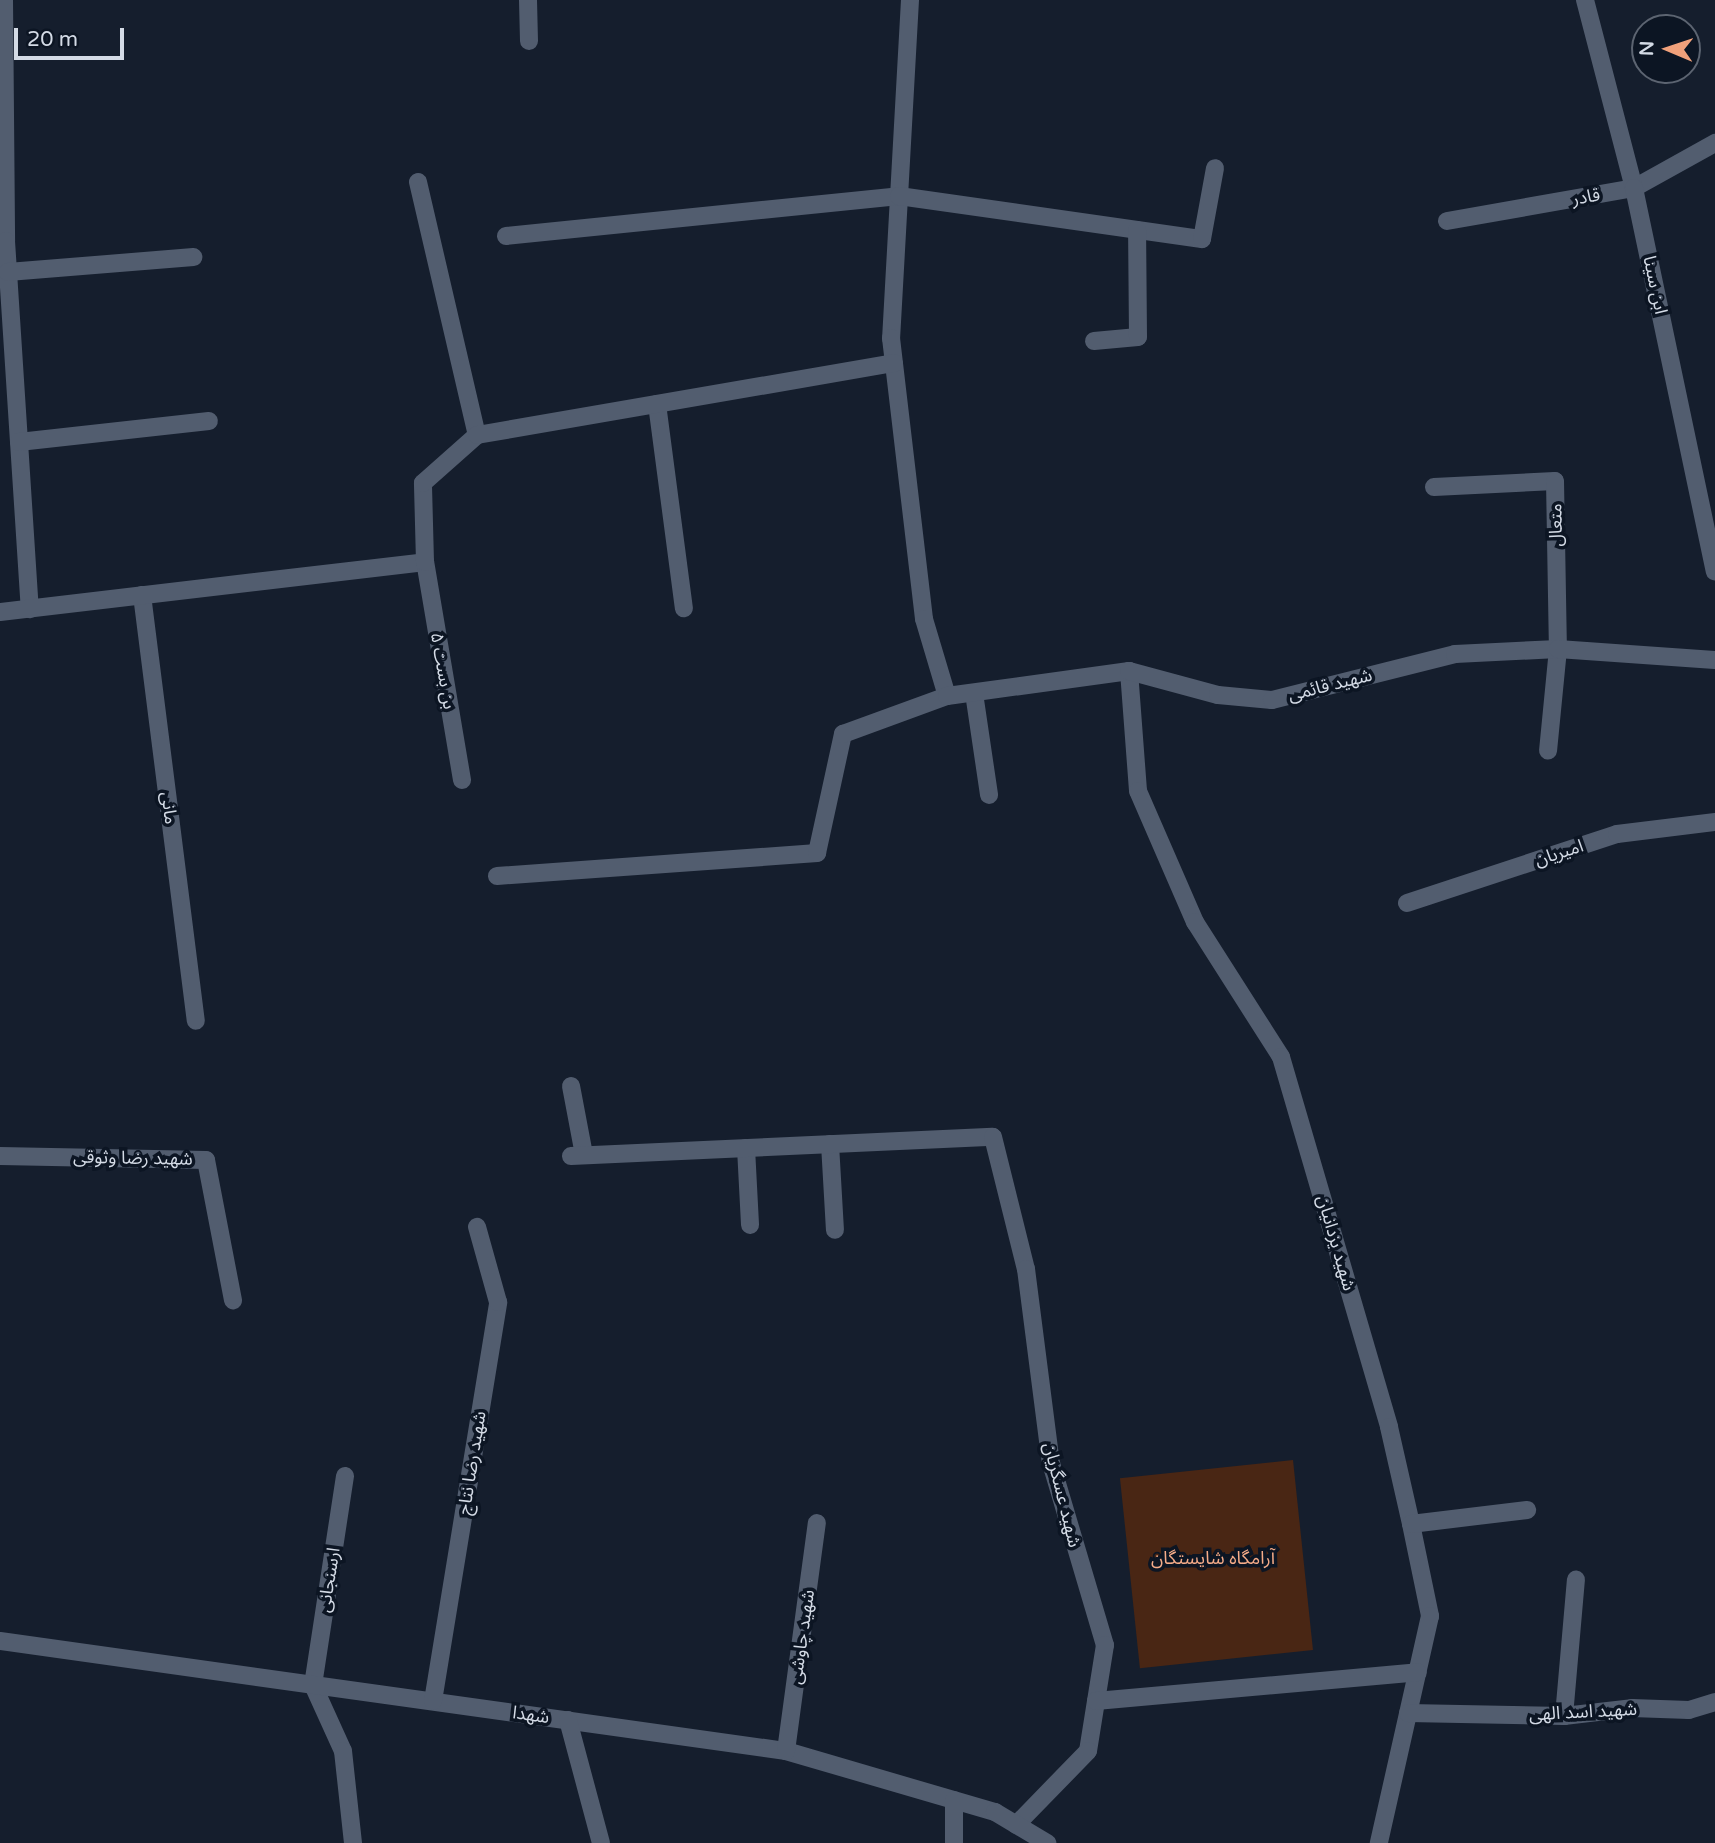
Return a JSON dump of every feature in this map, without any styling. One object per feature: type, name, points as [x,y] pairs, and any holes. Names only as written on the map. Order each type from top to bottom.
[{"type":"street","points":[[4,0],[8,272],[30,609]]},
{"type":"street","points":[[528,0],[529,41]]},
{"type":"street","points":[[910,0],[891,338],[923,619],[947,696]]},
{"type":"street","name":"ابن سینا","points":[[1585,0],[1634,188],[1708,502],[1715,572]]},
{"type":"street","name":"قادر","points":[[1447,221],[1634,188],[1715,142]]},
{"type":"street","points":[[506,236],[899,196],[1202,239],[1215,168]]},
{"type":"street","points":[[418,182],[477,435],[894,363]]},
{"type":"street","points":[[1094,341],[1138,337],[1137,230]]},
{"type":"street","points":[[8,272],[193,257]]},
{"type":"street","points":[[657,404],[684,608]]},
{"type":"street","points":[[19,442],[209,421]]},
{"type":"street","name":"بن بست ۵","points":[[462,780],[425,562],[423,483],[477,435]]},
{"type":"street","name":"متعال","points":[[1434,487],[1555,481],[1558,649]]},
{"type":"street","points":[[0,612],[425,562]]},
{"type":"street","name":"مانی","points":[[142,596],[196,1021]]},
{"type":"street","points":[[1548,751],[1558,649]]},
{"type":"street","name":"شهید قائمی","points":[[497,876],[817,853],[843,734],[947,696],[1129,671],[1218,695],[1272,700],[1455,654],[1558,649],[1715,660]]},
{"type":"street","name":"شهید یزدانیان","points":[[1129,671],[1138,790],[1195,922],[1281,1057],[1389,1427],[1411,1524],[1430,1616],[1379,1843]]},
{"type":"street","points":[[974,693],[989,795]]},
{"type":"street","name":"امیریان","points":[[1408,903],[1616,834],[1715,822]]},
{"type":"street","points":[[571,1086],[577,1155],[830,1144],[835,1230]]},
{"type":"street","name":"شهید عسگریان","points":[[830,1144],[993,1136],[1026,1269],[1051,1464],[1105,1645],[1088,1751],[1016,1825]]},
{"type":"street","points":[[746,1147],[750,1225]]},
{"type":"street","name":"شهید رضا وثوقی","points":[[0,1156],[206,1160],[233,1300]]},
{"type":"street","name":"شهید رضا نتاج","points":[[433,1702],[498,1302],[477,1227]]},
{"type":"street","name":"ارسنجانی","points":[[313,1685],[345,1476]]},
{"type":"street","points":[[1411,1524],[1527,1510]]},
{"type":"street","name":"شهید چاوشی","points":[[786,1751],[817,1523]]},
{"type":"street","points":[[1564,1716],[1576,1580]]},
{"type":"street","name":"شهدا","points":[[0,1641],[786,1751],[995,1812],[1047,1843]]},
{"type":"street","points":[[1096,1700],[1418,1671]]},
{"type":"street","points":[[313,1685],[343,1751],[354,1843]]},
{"type":"street","name":"شهید اسد الهی","points":[[1408,1713],[1564,1716],[1632,1709],[1689,1710],[1715,1702]]},
{"type":"street","points":[[568,1720],[601,1843]]},
{"type":"street","points":[[954,1800],[954,1843]]},
{"type":"green space","name":"آرامگاه شایستگان","points":[[1293,1460],[1313,1650],[1140,1668],[1120,1478]]}]
